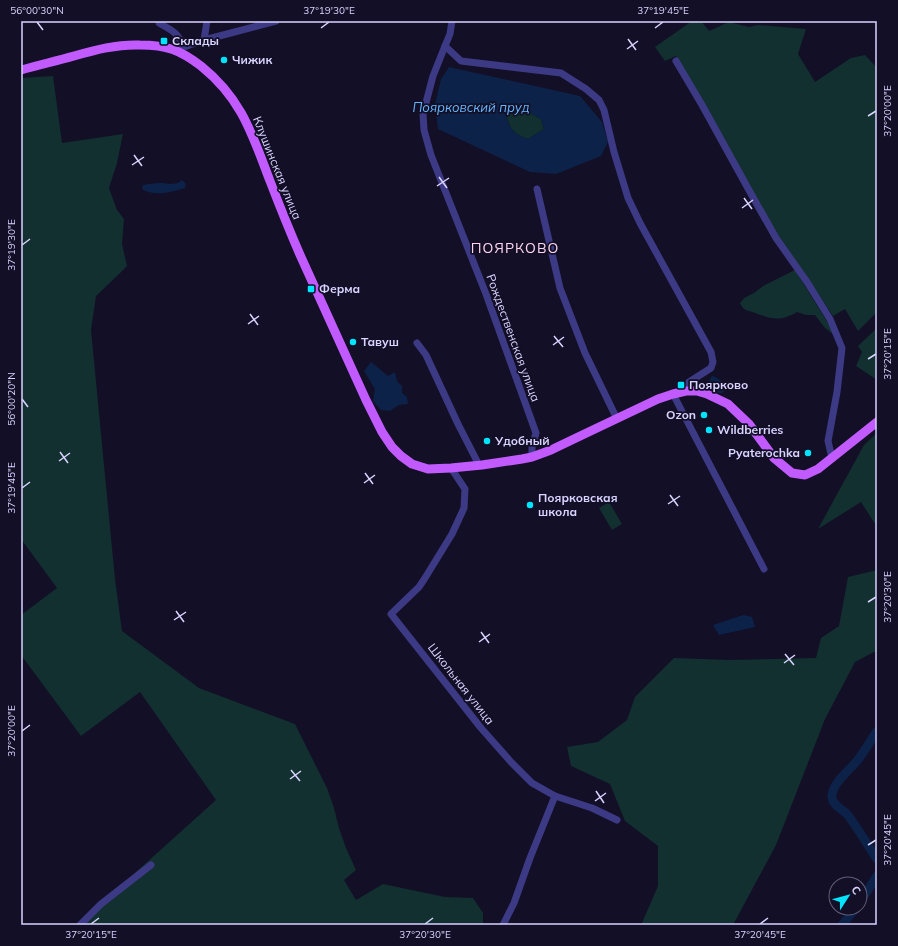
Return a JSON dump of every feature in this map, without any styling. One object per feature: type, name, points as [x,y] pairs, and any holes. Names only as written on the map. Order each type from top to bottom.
[{"type":"main road","name":"Клушинская улица","points":[[21,70],[104,48],[139,45],[182,49],[190,58],[217,80],[235,102],[253,135],[293,240],[382,432],[392,447],[412,464],[428,469],[451,468],[532,457],[658,400],[686,391]]},
{"type":"main road","points":[[686,391],[697,391],[707,394],[728,404],[749,424],[774,458],[792,473],[805,475],[818,469],[877,422]]},
{"type":"street","points":[[204,40],[206,21]]},
{"type":"street","points":[[158,22],[179,37],[182,49],[204,40],[274,21]]},
{"type":"street","name":"Рождественская улица","points":[[452,21],[450,34],[432,76],[422,114],[424,130],[431,155],[486,294],[536,433],[532,447],[532,457]]},
{"type":"street","points":[[445,46],[461,61],[560,73],[586,90],[598,100],[604,110],[614,152],[628,198],[640,223],[711,352],[713,362],[711,368],[689,382],[686,391]]},
{"type":"street","points":[[676,61],[776,238],[807,282],[830,319],[842,348],[837,392],[828,441],[832,458]]},
{"type":"street","points":[[537,189],[560,288],[585,353],[617,419]]},
{"type":"street","points":[[417,343],[426,354],[458,424],[479,465]]},
{"type":"street","points":[[673,394],[764,569]]},
{"type":"street","name":"Школьная улица","points":[[451,468],[465,489],[464,508],[452,534],[419,587],[391,614],[481,728],[532,784],[554,796],[592,808],[617,820]]},
{"type":"street","points":[[504,925],[514,903],[554,796]]},
{"type":"street","points":[[80,925],[101,904],[151,865]]},
{"type":"green space","points":[[692,21],[701,21],[709,31],[729,22],[749,27],[758,25],[806,29],[798,54],[815,82],[851,58],[865,55],[877,68],[877,312],[858,331],[845,309],[833,316],[780,238],[676,56],[665,61],[655,47]]},
{"type":"green space","points":[[53,76],[62,143],[123,134],[117,163],[109,188],[117,210],[124,219],[122,244],[127,266],[96,296],[91,330],[115,579],[122,631],[199,688],[295,724],[327,788],[346,848],[356,870],[344,880],[356,900],[383,884],[445,897],[473,898],[483,913],[483,925],[77,925],[216,800],[140,692],[81,736],[21,655],[21,615],[57,588],[21,539],[21,78]]},
{"type":"green space","points":[[521,108],[541,119],[544,129],[528,139],[512,130],[506,113]]},
{"type":"green space","points":[[795,270],[833,331],[833,334],[825,328],[815,315],[806,315],[797,312],[786,317],[771,318],[746,310],[741,306],[740,303],[744,298],[763,286]]},
{"type":"green space","points":[[877,328],[877,380],[856,366],[862,352],[858,346]]},
{"type":"green space","points":[[877,433],[877,527],[861,502],[818,529],[864,445]]},
{"type":"green space","points":[[609,502],[622,524],[612,530],[599,508]]},
{"type":"green space","points":[[877,570],[877,652],[874,652],[855,662],[825,719],[776,845],[733,925],[641,925],[658,886],[658,846],[625,821],[610,784],[571,766],[567,747],[598,742],[627,720],[635,697],[674,658],[729,660],[816,658],[821,638],[839,626],[848,577]]},
{"type":"water","name":"Поярковский пруд","points":[[449,67],[580,96],[602,122],[608,142],[601,156],[556,174],[530,172],[438,129],[435,104],[441,79]],"holes":[[[521,108],[541,119],[544,129],[528,139],[512,130],[506,114]]]},
{"type":"water","points":[[182,180],[186,184],[185,188],[174,191],[152,193],[142,189],[143,185],[158,183],[175,184]]},
{"type":"water","points":[[371,362],[388,376],[395,372],[397,381],[402,386],[402,393],[407,397],[408,404],[399,405],[390,411],[381,410],[373,401],[375,389],[364,371]]},
{"type":"water","points":[[712,376],[719,379],[722,383],[725,390],[722,393],[718,393],[710,386],[709,381]]},
{"type":"water","points":[[743,615],[752,617],[755,627],[719,635],[713,625]]},
{"type":"waterway","points":[[877,731],[857,761],[835,786],[832,797],[834,803],[848,815],[877,859]]},
{"type":"waterway","points":[[868,890],[877,876]]},
{"type":"waterway","points":[[842,925],[849,916]]},
{"type":"place","name":"Склады","points":[[164,41]]},
{"type":"place","name":"Чижик","points":[[224,60]]},
{"type":"place","name":"Ферма","points":[[311,289]]},
{"type":"place","name":"Тавуш","points":[[353,342]]},
{"type":"place","name":"Поярково","points":[[681,385]]},
{"type":"place","name":"Ozon","points":[[704,415]]},
{"type":"place","name":"Wildberries","points":[[709,430]]},
{"type":"place","name":"Удобный","points":[[487,441]]},
{"type":"place","name":"Pyaterochka","points":[[808,453]]},
{"type":"place","name":"Поярковская школа","points":[[530,505]]},
{"type":"district","name":"ПОЯРКОВО","points":[[515,248]]}]
